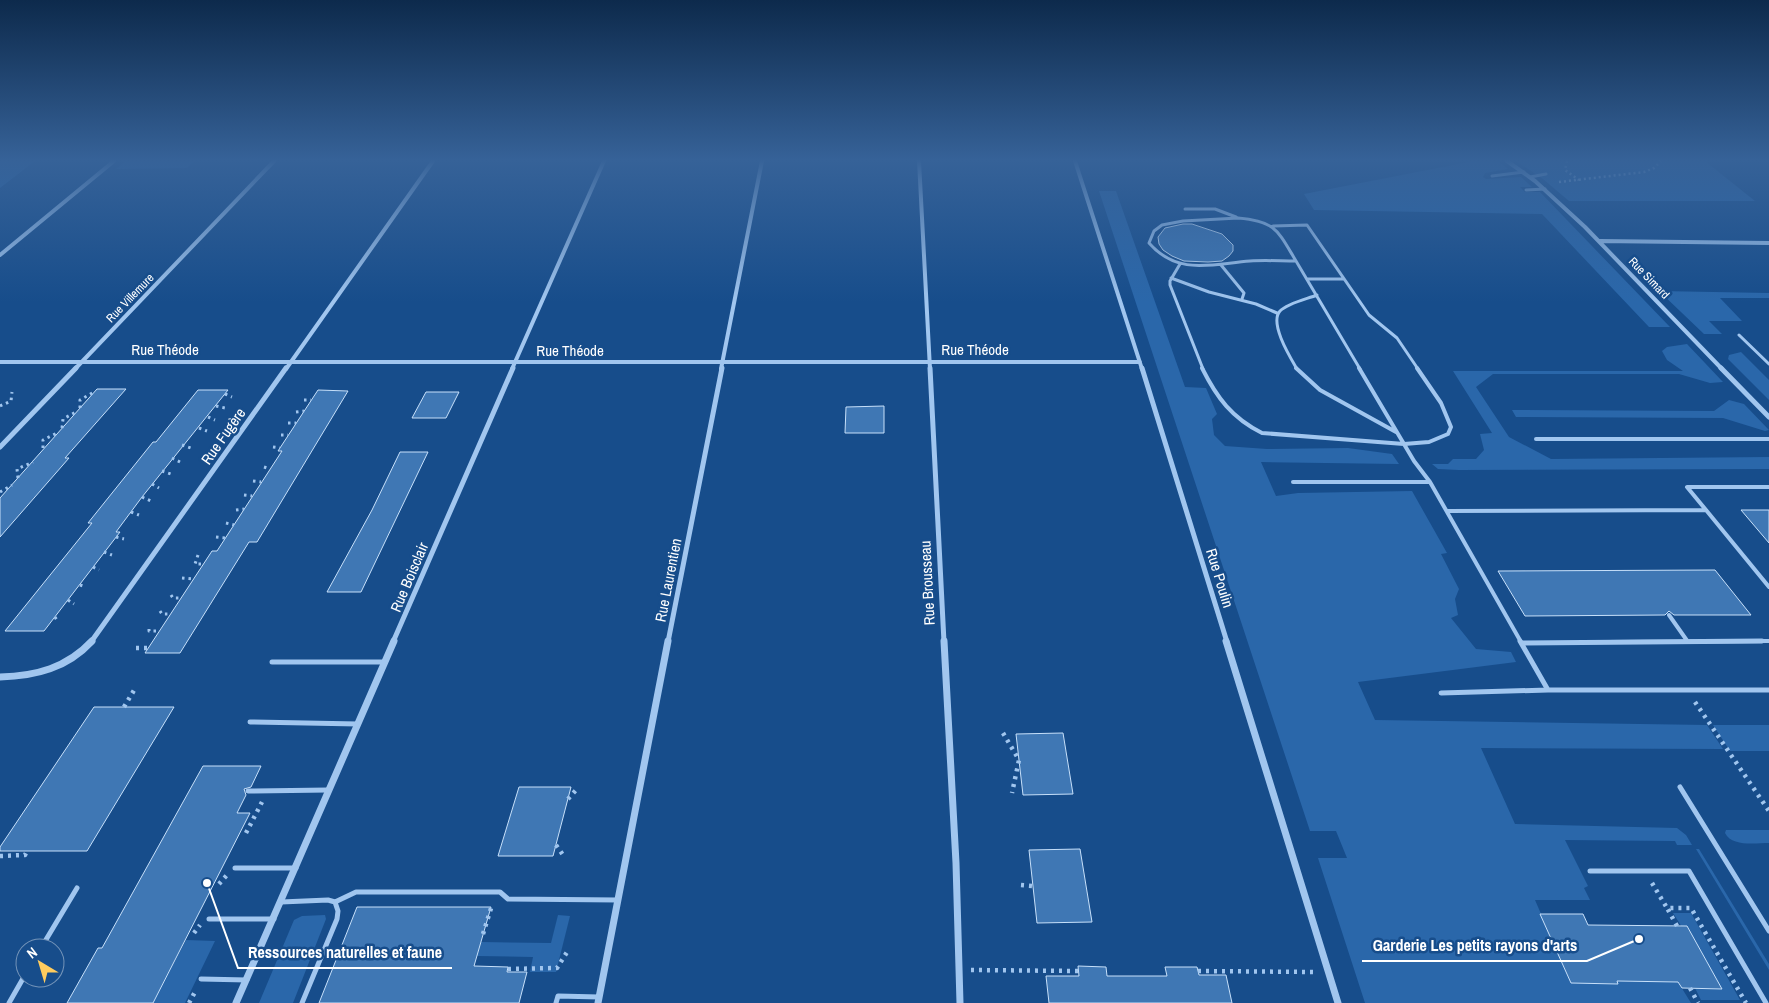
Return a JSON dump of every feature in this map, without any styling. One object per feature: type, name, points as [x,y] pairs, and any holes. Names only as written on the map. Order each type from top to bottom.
[{"type":"street","points":[[0,255],[58,208]]},
{"type":"street","name":"Rue Villemure","points":[[0,448],[230,208]]},
{"type":"street","name":"Rue Fugère","points":[[0,677],[52,670],[73,660],[85,650],[103,628],[401,208]]},
{"type":"street","name":"Rue Boisclair","points":[[236,1003],[584,208]]},
{"type":"street","name":"Rue Laurentien","points":[[598,1000],[753,208]]},
{"type":"street","name":"Rue Brousseau","points":[[921,208],[956,863],[960,1003]]},
{"type":"street","name":"Rue Poulin","points":[[1090,208],[1140,362],[1338,1003]]},
{"type":"street","name":"Rue Simard","points":[[1565,208],[1600,241],[1769,417]]},
{"type":"street","points":[[1600,241],[1769,243]]},
{"type":"street","name":"Rue Théode","points":[[0,362],[1140,362]]},
{"type":"lane","points":[[1185,208],[1215,209],[1238,218]]},
{"type":"lane","points":[[1296,261],[1256,261],[1209,267],[1180,264],[1155,252],[1148,243],[1155,229],[1168,224],[1238,218],[1264,220],[1273,226],[1296,261],[1317,295],[1404,444],[1430,482],[1548,690]]},
{"type":"lane","points":[[1180,264],[1171,278],[1170,285],[1211,383],[1228,411],[1243,424],[1262,433],[1404,444],[1438,440],[1448,434],[1451,427],[1449,418],[1397,338],[1369,315],[1307,226],[1273,226]]},
{"type":"lane","points":[[1221,266],[1242,288],[1244,293],[1242,299]]},
{"type":"lane","points":[[1171,278],[1208,292],[1242,299],[1277,314]]},
{"type":"lane","points":[[1307,279],[1343,278]]},
{"type":"lane","points":[[1317,295],[1277,314],[1277,330],[1300,372],[1316,387],[1397,432]]},
{"type":"lane","points":[[1738,335],[1769,364]]},
{"type":"lane","points":[[1536,439],[1769,439]]},
{"type":"lane","points":[[1293,482],[1430,482]]},
{"type":"lane","points":[[1769,487],[1687,487],[1769,587]]},
{"type":"lane","points":[[1447,511],[1706,510]]},
{"type":"lane","points":[[1763,579],[1769,579]]},
{"type":"lane","points":[[1669,615],[1688,642]]},
{"type":"lane","points":[[1521,643],[1769,641]]},
{"type":"lane","points":[[272,662],[386,662]]},
{"type":"lane","points":[[1441,692],[1769,690]]},
{"type":"lane","points":[[250,722],[359,724]]},
{"type":"lane","points":[[1680,788],[1769,931]]},
{"type":"lane","points":[[248,791],[330,790]]},
{"type":"lane","points":[[235,868],[296,868]]},
{"type":"lane","points":[[1590,871],[1689,871],[1766,1003]]},
{"type":"lane","points":[[47,938],[77,888]]},
{"type":"lane","points":[[281,902],[335,902],[356,892],[500,892],[508,899],[618,900]]},
{"type":"lane","points":[[302,1003],[337,918],[338,911],[335,902]]},
{"type":"lane","points":[[209,919],[274,918]]},
{"type":"lane","points":[[202,980],[247,980]]},
{"type":"lane","points":[[8,1003],[17,988]]},
{"type":"lane","points":[[556,1003],[558,996],[598,1000]]},
{"type":"path","points":[[0,406],[11,401],[12,392]]},
{"type":"path","points":[[80,408],[80,400],[94,392]]},
{"type":"path","points":[[225,394],[232,397]]},
{"type":"path","points":[[304,400],[311,400]]},
{"type":"path","points":[[216,406],[225,408]]},
{"type":"path","points":[[296,412],[304,411]]},
{"type":"path","points":[[62,428],[63,419],[76,412]]},
{"type":"path","points":[[208,417],[215,420]]},
{"type":"path","points":[[288,423],[296,423]]},
{"type":"path","points":[[199,428],[207,431]]},
{"type":"path","points":[[43,448],[43,440],[57,433]]},
{"type":"path","points":[[281,435],[288,436]]},
{"type":"path","points":[[182,446],[191,448]]},
{"type":"path","points":[[273,447],[280,448]]},
{"type":"path","points":[[172,458],[180,462]]},
{"type":"path","points":[[18,478],[17,469],[33,462]]},
{"type":"path","points":[[264,468],[270,469]]},
{"type":"path","points":[[162,471],[170,474]]},
{"type":"path","points":[[253,482],[261,482]]},
{"type":"path","points":[[152,484],[159,488]]},
{"type":"path","points":[[0,492],[12,485]]},
{"type":"path","points":[[244,495],[252,496]]},
{"type":"path","points":[[142,497],[151,501]]},
{"type":"path","points":[[236,510],[244,509]]},
{"type":"path","points":[[131,512],[139,515]]},
{"type":"path","points":[[226,523],[234,525]]},
{"type":"path","points":[[116,537],[124,538]]},
{"type":"path","points":[[216,537],[224,538]]},
{"type":"path","points":[[104,552],[112,555]]},
{"type":"path","points":[[198,555],[196,564],[203,564]]},
{"type":"path","points":[[92,567],[99,570]]},
{"type":"path","points":[[182,578],[193,580]]},
{"type":"path","points":[[80,584],[86,587]]},
{"type":"path","points":[[171,595],[172,598],[181,598]]},
{"type":"path","points":[[68,600],[74,604]]},
{"type":"path","points":[[160,611],[162,614],[170,614]]},
{"type":"path","points":[[55,617],[58,622]]},
{"type":"path","points":[[149,629],[149,632],[159,631]]},
{"type":"path","points":[[136,648],[148,648]]},
{"type":"path","points":[[124,707],[136,688]]},
{"type":"path","points":[[1687,690],[1769,811]]},
{"type":"path","points":[[1003,733],[1019,760],[1012,793]]},
{"type":"path","points":[[568,799],[577,789]]},
{"type":"path","points":[[246,833],[267,792]]},
{"type":"path","points":[[556,845],[564,855]]},
{"type":"path","points":[[0,856],[25,856],[27,851]]},
{"type":"path","points":[[1645,871],[1677,926]]},
{"type":"path","points":[[1021,885],[1033,886]]},
{"type":"path","points":[[483,934],[492,904]]},
{"type":"path","points":[[1667,908],[1691,908],[1746,1003]]},
{"type":"path","points":[[508,969],[557,968],[569,949]]},
{"type":"path","points":[[959,969],[1078,971]]},
{"type":"path","points":[[1198,971],[1328,972]]},
{"type":"path","points":[[1690,988],[1698,1003]]},
{"type":"shaded area","points":[[1105,208],[1122,208],[1185,387],[1206,388],[1217,414],[1212,419],[1214,435],[1225,446],[1267,449],[1348,448],[1392,454],[1399,464],[1261,462],[1276,496],[1298,493],[1412,491],[1447,553],[1441,554],[1459,589],[1455,599],[1458,615],[1451,618],[1476,649],[1511,652],[1516,662],[1358,682],[1375,720],[1707,725],[1723,749],[1481,748],[1515,824],[1677,828],[1686,835],[1692,845],[1677,845],[1675,841],[1565,840],[1588,886],[1584,888],[1590,900],[1535,900],[1571,983],[1618,984],[1617,981],[1678,982],[1691,1003],[1365,1003],[1318,858],[1347,858],[1336,831],[1310,831]]},
{"type":"shaded area","points":[[1313,208],[1555,208],[1670,327],[1649,327],[1542,214],[1314,210]]},
{"type":"shaded area","points":[[1659,291],[1769,293],[1769,298],[1720,298],[1742,321],[1709,321],[1722,334],[1704,334]]},
{"type":"shaded area","points":[[1687,344],[1723,382],[1710,383],[1679,374],[1493,374],[1476,387],[1509,437],[1551,459],[1769,457],[1769,469],[1459,470],[1438,469],[1432,464],[1448,464],[1453,459],[1476,459],[1484,450],[1480,434],[1492,433],[1453,371],[1683,371],[1667,360],[1662,351],[1667,347]]},
{"type":"shaded area","points":[[1741,352],[1769,380],[1769,400],[1728,359],[1729,355]]},
{"type":"shaded area","points":[[1729,400],[1744,404],[1769,430],[1765,431],[1723,418],[1516,417],[1512,410],[1714,411]]},
{"type":"shaded area","points":[[1713,725],[1769,725],[1769,751],[1730,751]]},
{"type":"shaded area","points":[[1726,830],[1769,830],[1769,843],[1751,844],[1738,842],[1728,837],[1725,833]]},
{"type":"shaded area","points":[[1696,849],[1699,849],[1769,964],[1769,970]]},
{"type":"shaded area","points":[[1673,913],[1691,913],[1740,1000],[1701,1000],[1695,988],[1721,989]]},
{"type":"shaded area","points":[[325,915],[326,919],[293,1003],[259,1003],[294,920],[302,916]]},
{"type":"shaded area","points":[[558,915],[570,916],[556,972],[530,972],[533,957],[477,956],[481,942],[551,943]]},
{"type":"shaded area","points":[[186,940],[215,941],[185,1003],[153,1003]]},
{"type":"building","points":[[1192,224],[1222,234],[1233,245],[1233,251],[1222,261],[1184,261],[1172,256],[1163,250],[1159,244],[1158,237],[1165,228]]},
{"type":"building","points":[[97,389],[126,389],[65,458],[69,458],[0,537],[0,498]]},
{"type":"building","points":[[198,390],[228,390],[142,497],[116,532],[120,532],[44,631],[5,631],[92,523],[88,523],[153,442],[156,442]]},
{"type":"building","points":[[318,390],[348,391],[257,542],[249,542],[180,653],[145,653],[212,551],[217,551],[282,451],[278,451]]},
{"type":"building","points":[[426,392],[459,392],[446,418],[412,418]]},
{"type":"building","points":[[884,406],[884,433],[845,433],[846,407]]},
{"type":"building","points":[[400,452],[428,452],[361,592],[327,592],[372,510]]},
{"type":"building","points":[[1741,510],[1769,510],[1769,543]]},
{"type":"building","points":[[1715,570],[1751,615],[1674,615],[1669,611],[1665,615],[1525,616],[1498,571]]},
{"type":"building","points":[[94,707],[174,707],[87,851],[0,851],[0,847]]},
{"type":"building","points":[[1063,733],[1073,794],[1023,795],[1016,734]]},
{"type":"building","points":[[203,766],[261,766],[251,787],[244,789],[246,795],[237,813],[250,813],[153,1003],[67,1003],[98,948],[102,948]]},
{"type":"building","points":[[519,787],[571,787],[553,856],[498,856]]},
{"type":"building","points":[[1080,849],[1092,922],[1037,923],[1029,850]]},
{"type":"building","points":[[357,907],[491,907],[474,966],[508,967],[507,972],[527,972],[519,1003],[319,1003]]},
{"type":"building","points":[[1540,914],[1583,914],[1588,925],[1687,926],[1722,989],[1682,988],[1678,982],[1617,981],[1618,984],[1571,983]]},
{"type":"building","points":[[1078,966],[1106,967],[1107,976],[1167,976],[1165,967],[1197,967],[1199,975],[1226,975],[1232,1003],[1049,1003],[1046,976],[1079,976]]},
{"type":"place","name":"Ressources naturelles et faune","points":[[207,883]]},
{"type":"place","name":"Garderie Les petits rayons d'arts","points":[[1639,939]]}]
